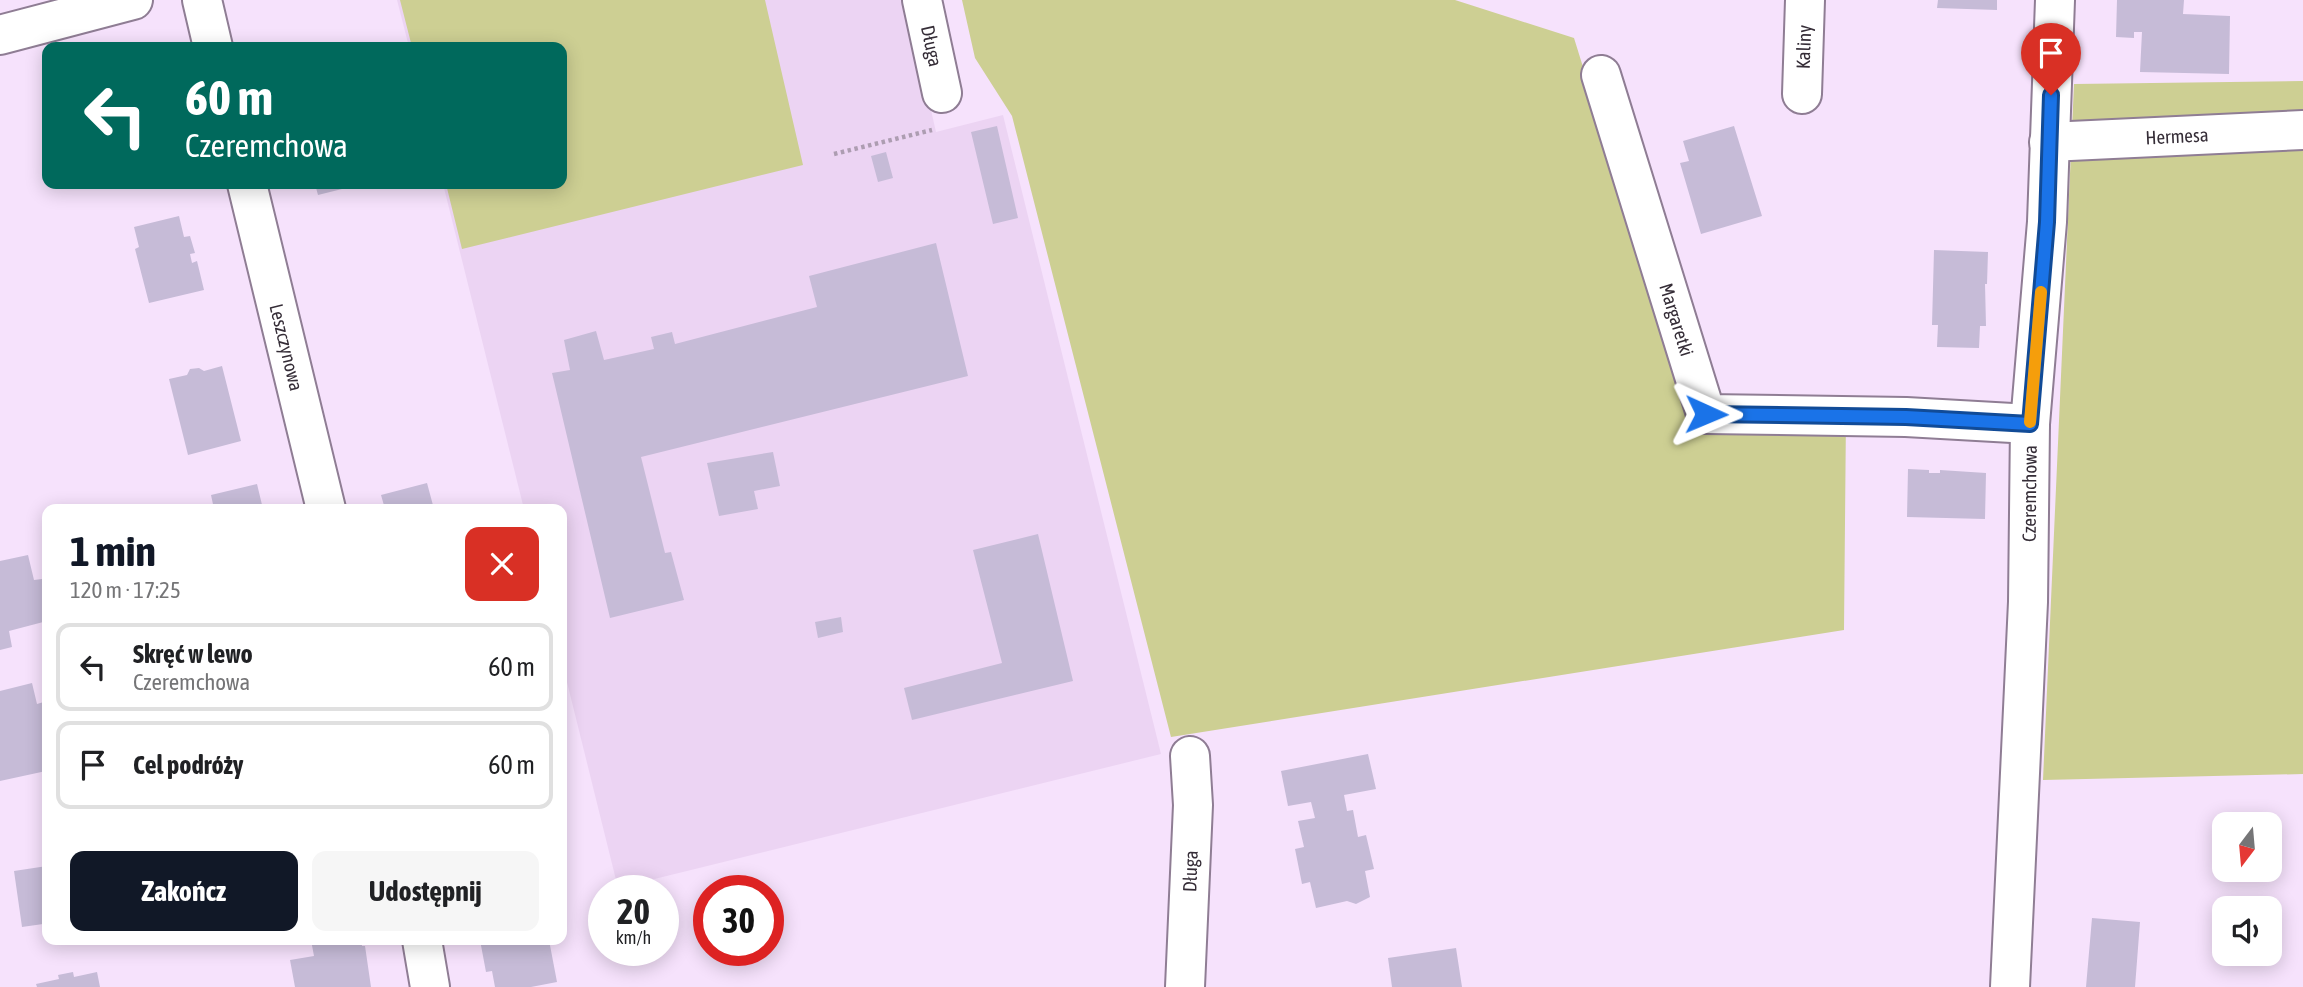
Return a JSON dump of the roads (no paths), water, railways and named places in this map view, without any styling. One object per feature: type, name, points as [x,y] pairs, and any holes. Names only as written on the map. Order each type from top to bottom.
[{"type":"street","points":[[0,34],[133,0]]},
{"type":"street","points":[[202,0],[212,42]]},
{"type":"street","name":"Długa","points":[[922,0],[940,111]]},
{"type":"street","name":"Kaliny","points":[[1801,94],[1805,0]]},
{"type":"street","name":"Czeremchowa","points":[[2010,987],[2028,602],[2030,424],[2047,222],[2055,0]]},
{"type":"street","name":"Margaretki","points":[[1601,75],[1706,414],[1906,417],[2030,424]]},
{"type":"street","name":"Hermesa","points":[[2049,142],[2303,130]]},
{"type":"street","name":"Leszczynowa","points":[[248,189],[325,504]]},
{"type":"street","name":"Długa","points":[[1185,987],[1193,805],[1190,756]]},
{"type":"street","points":[[423,945],[430,987]]}]
